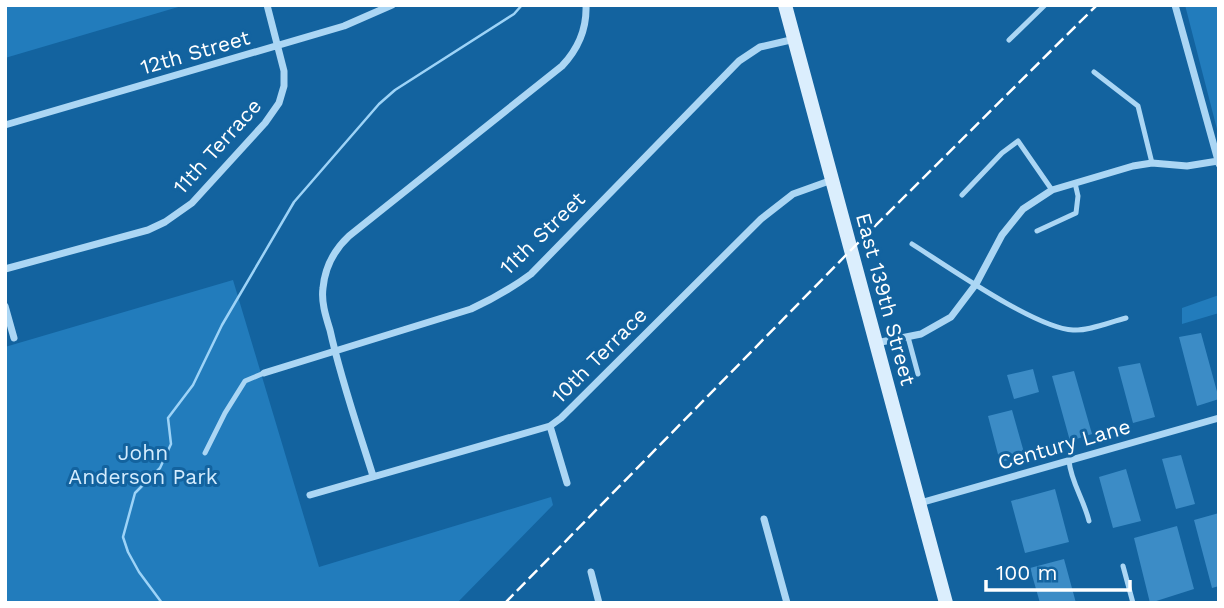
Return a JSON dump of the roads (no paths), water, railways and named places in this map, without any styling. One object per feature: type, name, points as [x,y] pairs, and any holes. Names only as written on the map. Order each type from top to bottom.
[{"type":"street","name":"11th Terrace","points":[[5,270],[148,230],[184,210],[265,123],[279,103],[284,78],[279,46],[267,5]]},
{"type":"street","name":"12th Street","points":[[5,125],[344,26],[392,5]]},
{"type":"street","points":[[373,476],[334,351],[322,289],[327,265],[349,236],[562,66],[574,53],[582,36],[586,5]]},
{"type":"street","name":"East 139th Street","points":[[785,5],[946,603]]},
{"type":"street","points":[[876,343],[921,334],[951,317],[976,284],[1002,235],[1023,209],[1052,190],[1152,163],[1187,166],[1218,163],[1175,5]]},
{"type":"street","name":"11th Street","points":[[264,373],[471,309],[517,285],[531,274],[739,61],[760,47],[795,39]]},
{"type":"street","name":"10th Terrace","points":[[310,495],[550,426],[770,210],[793,194],[832,180]]},
{"type":"street","points":[[5,306],[14,338]]},
{"type":"street","name":"Century Lane","points":[[920,503],[1219,418]]},
{"type":"street","points":[[550,426],[567,484]]},
{"type":"street","points":[[764,519],[787,603]]},
{"type":"street","points":[[591,572],[599,603]]},
{"type":"lane","points":[[1009,40],[1045,5]]},
{"type":"lane","points":[[1094,72],[1138,106],[1152,163]]},
{"type":"lane","points":[[962,195],[1002,153],[1018,141],[1052,190]]},
{"type":"lane","points":[[1037,231],[1076,213],[1078,196],[1075,183]]},
{"type":"lane","points":[[912,244],[976,284],[1056,327],[1075,331],[1126,318]]},
{"type":"lane","points":[[908,337],[918,374]]},
{"type":"lane","points":[[205,453],[244,381],[264,373]]},
{"type":"lane","points":[[1069,461],[1072,478],[1084,500],[1089,521]]},
{"type":"lane","points":[[1123,566],[1133,603]]},
{"type":"waterway","points":[[162,603],[139,572],[123,537],[135,493],[160,468],[171,444],[168,418],[193,385],[222,325],[294,202],[379,104],[395,90],[514,14],[522,5]]},
{"type":"railway","points":[[505,603],[851,250],[1097,5]]},
{"type":"park label","name":"John Anderson Park","points":[[143,464]]}]
